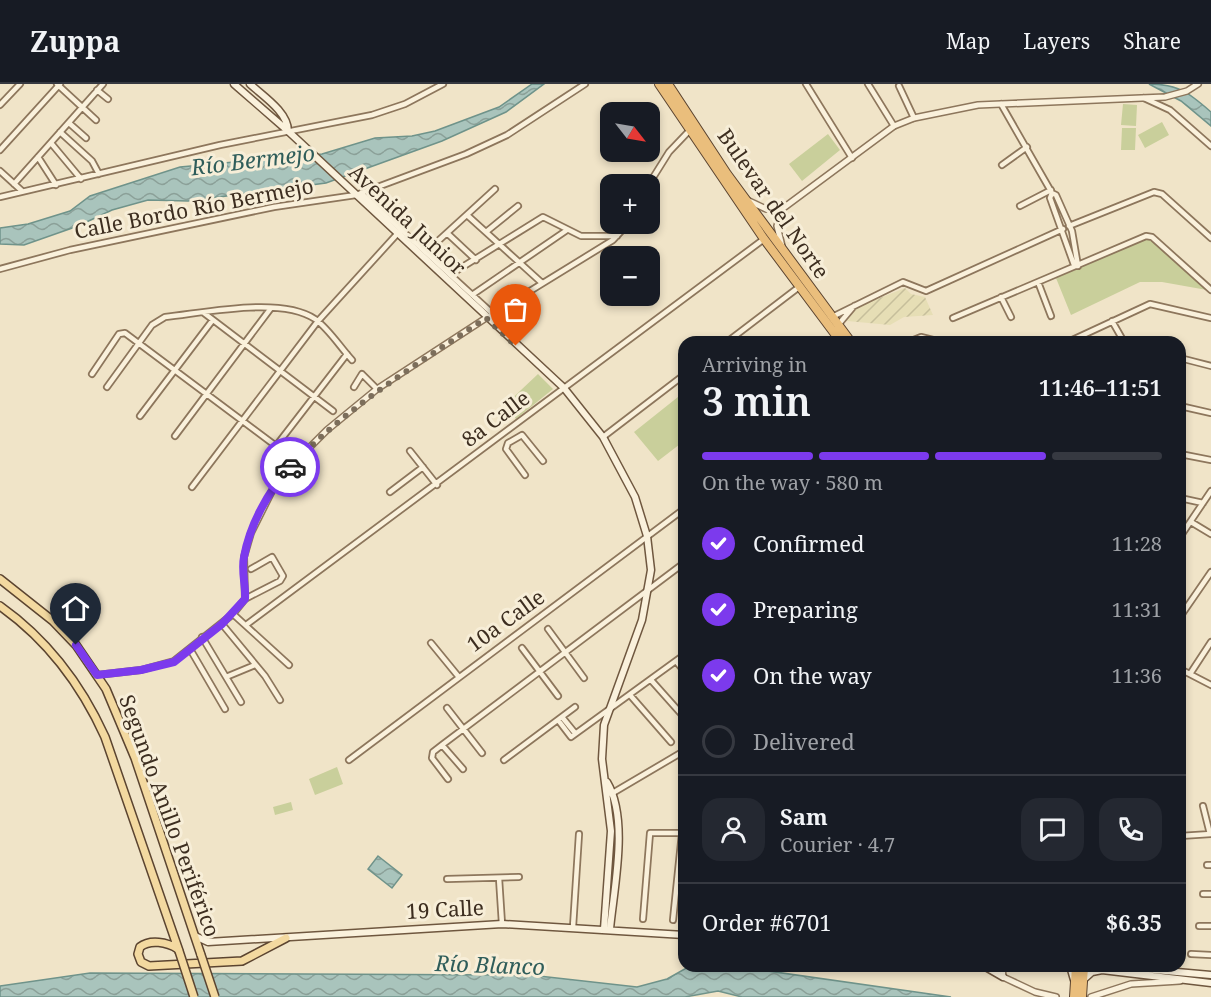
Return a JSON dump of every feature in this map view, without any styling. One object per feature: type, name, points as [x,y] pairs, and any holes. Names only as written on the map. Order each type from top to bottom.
[{"type":"highway","name":"Bulevar del Norte","points":[[659,84],[688,131],[764,239],[836,336]]},
{"type":"highway","name":"Bulevar del Norte","points":[[668,84],[744,198],[846,336]]},
{"type":"highway","points":[[1077,972],[1079,981]]},
{"type":"highway","points":[[1078,994],[1082,972]]},
{"type":"main road","name":"Avenida Junior","points":[[234,84],[356,193],[486,318],[564,388],[603,437],[620,465],[635,497],[647,536],[651,570],[650,588],[642,620],[606,714],[602,747],[605,779],[618,831],[607,929]]},
{"type":"main road","name":"Avenida Junior","points":[[250,84],[284,116],[290,134]]},
{"type":"main road","name":"Segundo Anillo Periférico","points":[[0,579],[53,621],[76,645],[97,675],[118,714],[135,758],[215,997]]},
{"type":"main road","name":"Segundo Anillo Periférico","points":[[0,606],[50,650],[75,681],[93,711],[105,738],[194,997]]},
{"type":"main road","points":[[167,919],[165,937],[140,947],[139,958],[144,965],[237,962],[286,938]]},
{"type":"main road","name":"19 Calle","points":[[195,936],[208,942],[400,928],[502,924],[678,935]]},
{"type":"main road","points":[[157,942],[178,950]]},
{"type":"main road","points":[[201,953],[208,942]]},
{"type":"main road","points":[[994,972],[1003,977]]},
{"type":"main road","points":[[1074,972],[1079,981],[1090,972]]},
{"type":"main road","points":[[1120,972],[1211,983]]},
{"type":"main road","points":[[1133,974],[1168,975],[1174,972],[1211,975]]},
{"type":"street","points":[[0,105],[20,84]]},
{"type":"street","points":[[0,150],[58,84],[96,120]]},
{"type":"street","points":[[15,184],[103,84]]},
{"type":"street","points":[[0,197],[223,144],[290,134],[372,115],[405,104],[443,84]]},
{"type":"street","name":"Calle Bordo Río Bermejo","points":[[0,269],[70,250],[264,209],[356,193],[466,154],[507,135],[585,84]]},
{"type":"street","points":[[806,84],[852,158]]},
{"type":"street","points":[[868,84],[894,126]]},
{"type":"street","points":[[744,198],[766,209],[782,209],[894,126],[939,111],[1001,104],[1164,97],[1187,91],[1192,85]]},
{"type":"street","points":[[899,86],[914,118]]},
{"type":"street","points":[[98,90],[108,99]]},
{"type":"street","points":[[1164,97],[1170,110]]},
{"type":"street","points":[[1144,98],[1170,110],[1211,146]]},
{"type":"street","points":[[1001,104],[1052,192],[1056,195],[1069,226],[1078,266]]},
{"type":"street","points":[[69,123],[86,138]]},
{"type":"street","points":[[655,174],[669,152],[688,131]]},
{"type":"street","points":[[60,132],[92,161],[99,174]]},
{"type":"street","points":[[51,143],[81,179]]},
{"type":"street","points":[[1002,165],[1027,147]]},
{"type":"street","points":[[38,158],[56,185]]},
{"type":"street","points":[[0,171],[22,191]]},
{"type":"street","points":[[426,252],[495,189]]},
{"type":"street","points":[[1020,206],[1052,192]]},
{"type":"street","points":[[1052,192],[1050,198],[1074,265],[1078,266]]},
{"type":"street","points":[[832,317],[903,282],[926,291],[1063,229],[1064,225],[1069,226],[1154,192],[1162,195],[1211,238]]},
{"type":"street","points":[[356,193],[452,274],[493,314]]},
{"type":"street","points":[[486,232],[518,206]]},
{"type":"street","points":[[782,209],[777,226],[784,254]]},
{"type":"street","points":[[467,215],[542,283]]},
{"type":"street","points":[[452,274],[540,218],[545,217],[581,236],[616,236]]},
{"type":"street","points":[[472,295],[567,230]]},
{"type":"street","points":[[192,487],[318,321],[398,233]]},
{"type":"street","points":[[447,233],[476,260]]},
{"type":"street","points":[[245,599],[244,557],[262,508],[274,487],[308,448],[377,389],[616,236]]},
{"type":"street","points":[[953,318],[1149,236],[1211,290]]},
{"type":"street","name":"8a Calle","points":[[246,625],[764,239]]},
{"type":"street","points":[[1038,282],[1051,316]]},
{"type":"street","points":[[735,336],[799,287]]},
{"type":"street","points":[[1001,297],[1011,316]]},
{"type":"street","points":[[838,325],[856,304]]},
{"type":"street","points":[[1081,336],[1150,304],[1211,318]]},
{"type":"street","points":[[175,436],[271,308]]},
{"type":"street","points":[[107,387],[160,318],[204,313],[271,308],[296,310],[318,321],[352,360]]},
{"type":"street","points":[[204,313],[333,411]]},
{"type":"street","points":[[140,416],[212,321]]},
{"type":"street","points":[[1112,321],[1121,336]]},
{"type":"street","points":[[92,374],[122,333],[139,343],[274,446],[278,445],[347,354]]},
{"type":"street","points":[[1186,360],[1211,366]]},
{"type":"street","points":[[354,387],[362,374],[377,389]]},
{"type":"street","points":[[603,437],[678,380]]},
{"type":"street","points":[[1186,407],[1211,413]]},
{"type":"street","points":[[510,429],[516,437]]},
{"type":"street","points":[[525,475],[506,448],[516,437],[525,436],[543,460]]},
{"type":"street","points":[[410,450],[437,484]]},
{"type":"street","points":[[1186,455],[1211,460]]},
{"type":"street","points":[[390,492],[423,467]]},
{"type":"street","points":[[1186,529],[1211,491]]},
{"type":"street","points":[[1186,499],[1203,503]]},
{"type":"street","name":"10a Calle","points":[[349,760],[458,676],[678,513]]},
{"type":"street","points":[[1191,522],[1211,534]]},
{"type":"street","points":[[97,675],[167,664],[191,651],[224,626],[245,599],[280,581],[283,576],[272,557],[250,569]]},
{"type":"street","points":[[448,779],[432,758],[433,752],[678,567]]},
{"type":"street","points":[[1186,608],[1211,572]]},
{"type":"street","points":[[233,614],[289,665]]},
{"type":"street","points":[[224,626],[280,700]]},
{"type":"street","points":[[548,629],[584,678]]},
{"type":"street","points":[[204,640],[241,702]]},
{"type":"street","points":[[1190,674],[1211,642]]},
{"type":"street","points":[[431,643],[458,676]]},
{"type":"street","points":[[522,648],[558,696]]},
{"type":"street","points":[[191,651],[225,710]]},
{"type":"street","points":[[560,718],[573,735],[606,714],[676,661],[678,664]]},
{"type":"street","points":[[226,677],[255,664]]},
{"type":"street","points":[[1186,672],[1211,685]]},
{"type":"street","points":[[651,680],[678,710]]},
{"type":"street","points":[[630,695],[670,742]]},
{"type":"street","points":[[504,760],[575,707]]},
{"type":"street","points":[[447,708],[462,730],[483,753]]},
{"type":"street","points":[[442,744],[463,769]]},
{"type":"street","points":[[610,794],[678,755]]},
{"type":"street","points":[[1186,836],[1210,834],[1203,806]]},
{"type":"street","points":[[643,919],[650,833],[678,833]]},
{"type":"street","points":[[573,927],[579,834]]},
{"type":"street","points":[[673,920],[678,876]]},
{"type":"street","points":[[447,879],[519,877]]},
{"type":"street","points":[[499,878],[502,924]]},
{"type":"street","points":[[1203,894],[1211,894]]},
{"type":"street","points":[[1199,926],[1211,926]]},
{"type":"street","points":[[1191,954],[1211,955]]},
{"type":"street","points":[[1003,972],[1003,977],[1035,992],[1056,997]]},
{"type":"street","points":[[1126,986],[1133,974]]},
{"type":"street","points":[[1091,997],[1126,986],[1182,980]]},
{"type":"shaded area","points":[[905,288],[911,294],[925,297],[933,315],[904,317],[890,325],[847,321],[857,307]]},
{"type":"green space","points":[[1123,104],[1137,105],[1136,126],[1121,125]]},
{"type":"green space","points":[[1162,122],[1169,135],[1145,148],[1138,135]]},
{"type":"green space","points":[[1122,128],[1136,128],[1135,150],[1121,150]]},
{"type":"green space","points":[[828,134],[840,150],[802,181],[789,164]]},
{"type":"green space","points":[[1147,239],[1154,242],[1207,290],[1162,282],[1140,282],[1071,315],[1056,278]]},
{"type":"green space","points":[[538,374],[553,389],[516,419],[505,405]]},
{"type":"green space","points":[[678,397],[678,446],[658,461],[634,432]]},
{"type":"green space","points":[[337,767],[343,784],[315,795],[309,779]]},
{"type":"green space","points":[[291,802],[293,810],[275,815],[273,807]]},
{"type":"water","points":[[532,84],[544,84],[506,112],[442,141],[326,183],[188,201],[148,200],[112,210],[78,226],[24,245],[0,244],[0,228],[28,224],[70,211],[90,196],[180,167],[322,154],[375,138],[412,136],[435,131],[499,107]]},
{"type":"water","points":[[1149,84],[1176,88],[1190,95],[1211,112],[1211,126],[1181,101]]},
{"type":"water","points":[[378,856],[402,875],[392,888],[368,869]]},
{"type":"water","points":[[679,972],[775,972],[951,997],[742,997],[718,991],[685,997],[0,997],[0,986],[90,973],[530,975],[637,987],[667,979]]},
{"type":"way so far","points":[[290,467],[327,430],[377,389],[486,318],[516,346]]},
{"type":"route","points":[[76,645],[97,675],[141,670],[174,662],[202,637],[222,624],[242,605],[245,599],[244,557],[251,533],[274,487],[290,467]]},
{"type":"water label","name":"Río Bermejo","points":[[253,160]]},
{"type":"water label","name":"Río Blanco","points":[[490,965]]}]
